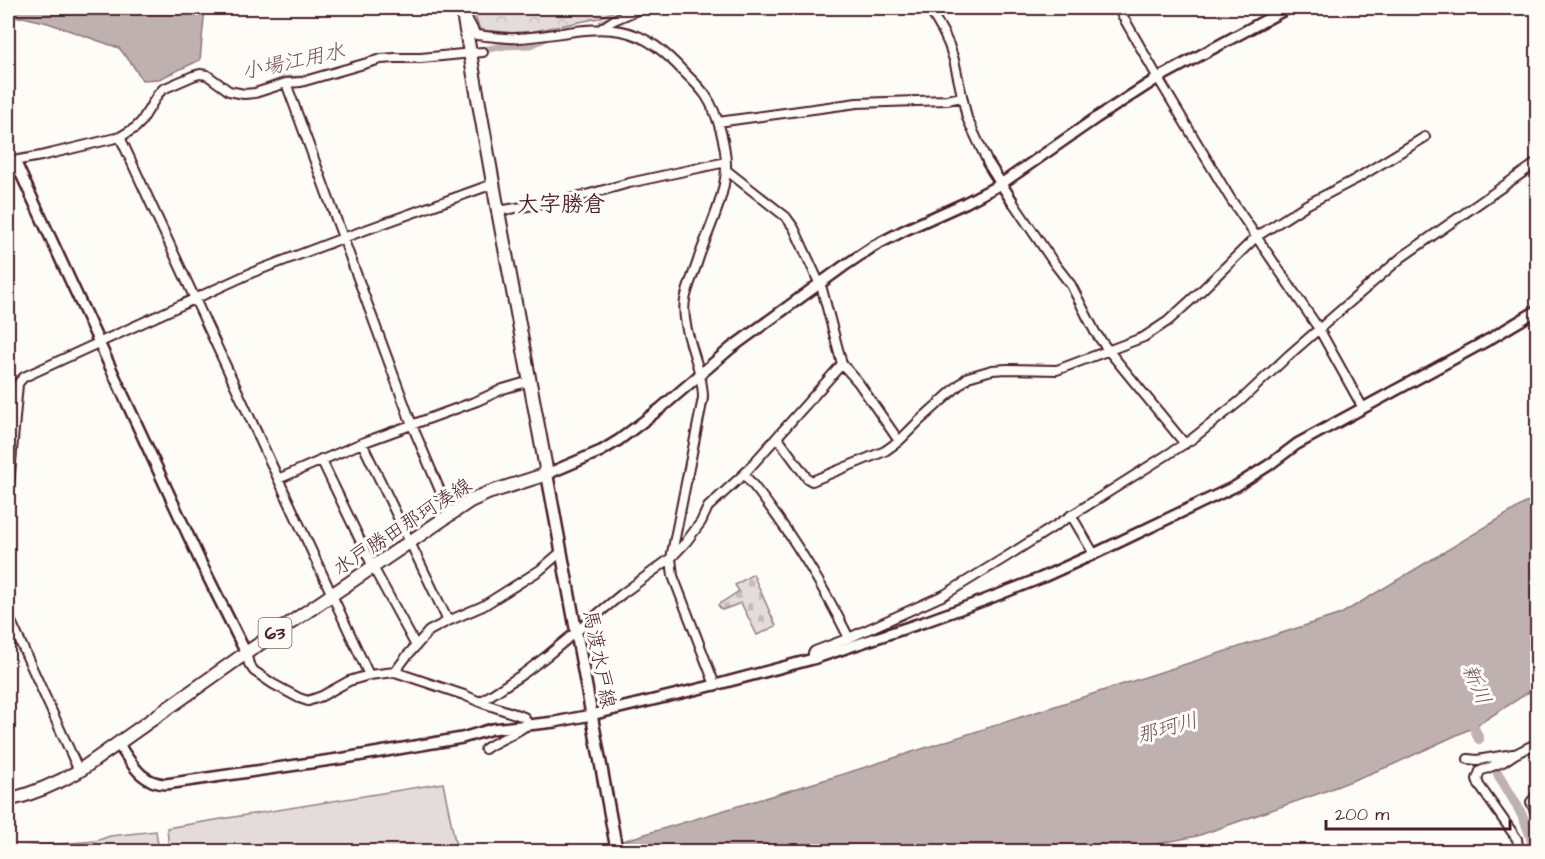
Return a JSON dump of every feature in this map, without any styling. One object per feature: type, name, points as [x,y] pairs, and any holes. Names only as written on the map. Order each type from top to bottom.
[{"type":"main road","points":[[463,10],[547,474]]},
{"type":"main road","name":"水戸勝田那珂湊線","points":[[8,800],[40,790],[79,771],[246,653],[450,514],[480,496],[547,474]]},
{"type":"main road","name":"馬渡水戸線","points":[[547,474],[617,852]]},
{"type":"street","points":[[602,28],[642,8]]},
{"type":"street","points":[[929,8],[949,45],[967,118],[988,163],[1071,285],[1095,332],[1185,444]]},
{"type":"street","points":[[1118,8],[1230,198],[1319,329],[1363,408]]},
{"type":"street","points":[[547,474],[601,451],[619,440],[661,408],[731,348],[819,283],[874,246],[1001,184],[1158,78],[1288,8]]},
{"type":"street","points":[[463,10],[476,35],[517,38],[602,28],[637,35],[657,45],[700,88],[710,103],[718,122],[726,166],[722,192],[685,301],[687,325],[703,387],[703,398],[671,558],[673,576],[715,686]]},
{"type":"street","points":[[483,52],[381,59],[255,93],[238,94],[229,91],[207,75],[200,74],[163,89],[135,128],[120,137],[11,159],[254,671],[291,694],[308,701],[349,681],[369,675],[395,672],[524,717],[528,724]]},
{"type":"street","points":[[286,83],[412,425],[450,514]]},
{"type":"street","points":[[718,122],[857,103],[947,100],[962,97]]},
{"type":"street","points":[[120,137],[369,675]]},
{"type":"street","points":[[777,437],[807,478],[812,481],[885,452],[969,377],[992,370],[1057,370],[1144,337],[1168,321],[1256,237],[1306,205],[1356,179],[1425,137]]},
{"type":"street","points":[[813,659],[815,651],[944,595],[1185,444],[1240,401],[1402,257],[1538,162]]},
{"type":"street","points":[[498,211],[575,198],[629,183],[726,166]]},
{"type":"street","points":[[726,166],[786,217],[794,228],[822,289],[842,364],[858,382],[899,441]]},
{"type":"street","points":[[8,497],[20,381],[251,273],[493,184]]},
{"type":"street","points":[[118,744],[140,774],[156,784],[166,784],[356,756],[462,738],[492,729],[555,722],[715,686],[813,659],[916,625],[1041,578],[1236,486],[1297,444],[1488,340],[1538,310]]},
{"type":"street","points":[[480,702],[523,674],[622,594],[671,558],[701,522],[708,507],[744,474],[842,364]]},
{"type":"street","points":[[278,479],[362,443],[503,389],[530,381]]},
{"type":"street","points":[[362,443],[448,621]]},
{"type":"street","points":[[321,459],[373,567],[416,646]]},
{"type":"street","points":[[744,474],[787,529],[829,599],[849,638]]},
{"type":"street","points":[[1071,515],[1094,554]]},
{"type":"street","points":[[395,672],[429,631],[483,606],[540,570],[561,552]]},
{"type":"street","points":[[8,615],[79,771]]},
{"type":"street","points":[[485,749],[528,724]]},
{"type":"street","points":[[1519,852],[1516,839],[1477,779],[1480,771],[1503,762],[1530,746],[1538,748]]},
{"type":"street","points":[[1468,759],[1477,760],[1515,754]]},
{"type":"street","points":[[1538,794],[1532,802],[1538,818]]},
{"type":"green space","points":[[472,8],[499,8],[506,14],[523,8],[621,8],[599,18],[520,34],[480,30]]},
{"type":"green space","points":[[753,574],[776,626],[757,635],[741,603],[722,610],[718,605],[739,591],[735,585]]},
{"type":"green space","points":[[443,783],[457,851],[169,851],[167,828]]},
{"type":"green space","points":[[156,831],[159,851],[8,851],[8,848],[96,841],[110,836]]},
{"type":"water","points":[[8,8],[205,8],[200,60],[159,79],[142,80],[119,48],[48,23],[23,17],[8,18]]},
{"type":"water","name":"那珂川","points":[[1537,496],[1537,687],[1474,727],[1392,765],[1323,792],[1197,836],[1121,851],[586,852],[847,773],[1341,614]]},
{"type":"waterway","name":"小場江用水","points":[[602,23],[632,8]]},
{"type":"waterway","name":"小場江用水","points":[[477,51],[505,46],[531,45],[544,39]]},
{"type":"waterway","name":"小場江用水","points":[[273,84],[286,79],[306,79]]},
{"type":"waterway","name":"新川","points":[[1468,714],[1479,739]]},
{"type":"waterway","name":"新川","points":[[1498,774],[1526,823],[1532,852]]},
{"type":"district","name":"大字勝倉","points":[[561,203]]}]
